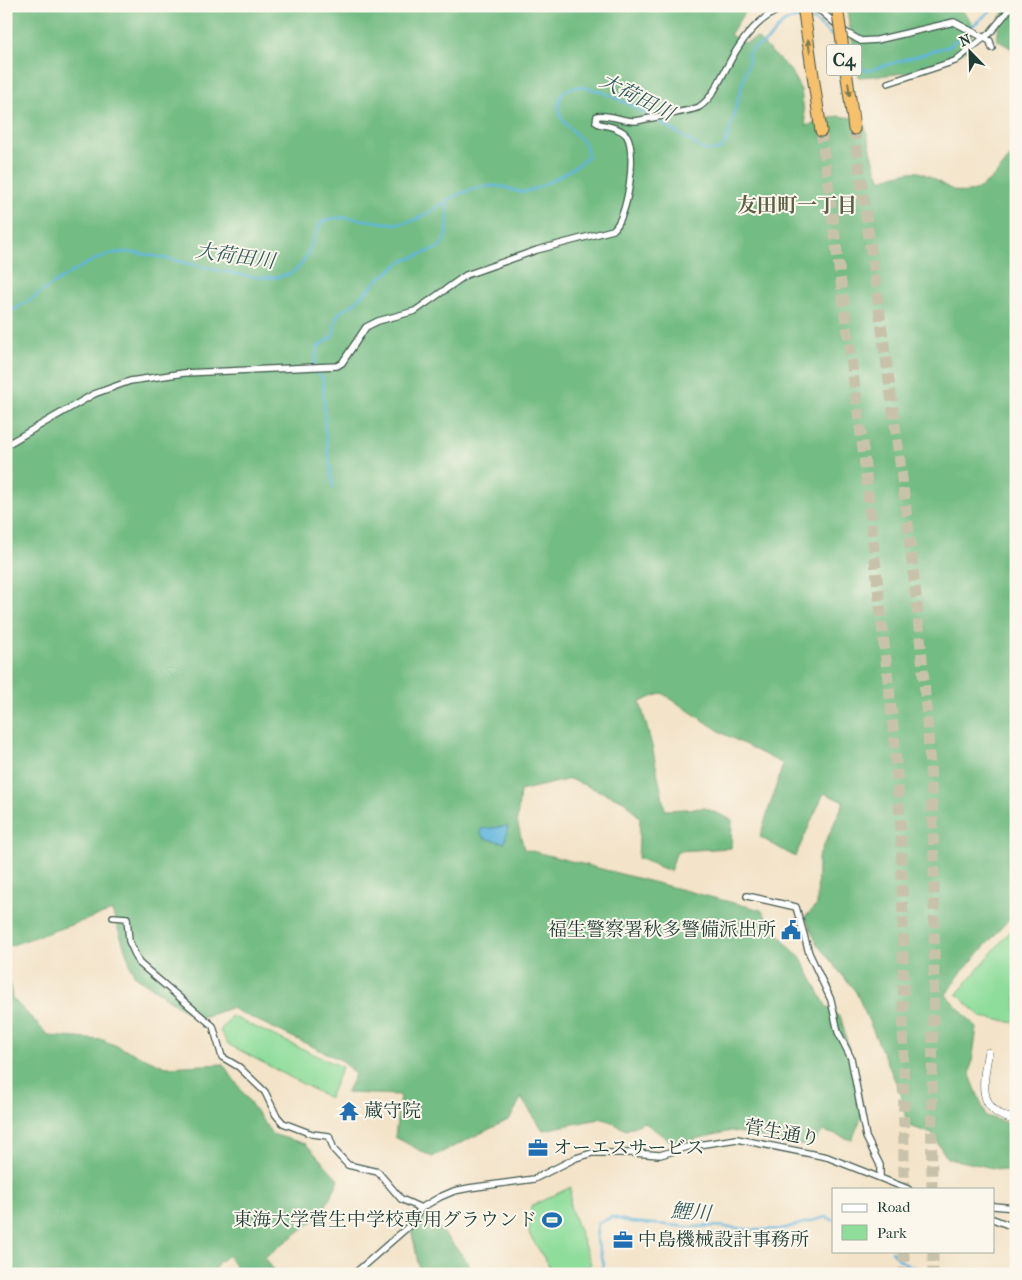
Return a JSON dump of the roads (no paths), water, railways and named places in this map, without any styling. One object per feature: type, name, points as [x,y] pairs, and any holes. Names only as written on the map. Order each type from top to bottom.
[{"type":"highway","name":"C4","points":[[803,6],[821,131]]},
{"type":"highway","name":"C4","points":[[837,6],[854,129]]},
{"type":"street","points":[[6,445],[94,394],[130,380],[184,372],[337,366],[342,364],[366,327],[378,321],[415,311],[466,275],[536,250],[608,233],[620,222],[631,172],[631,151],[628,138],[623,132],[599,124],[595,118],[603,115],[640,120],[658,115],[692,110],[706,102],[747,34],[766,17],[788,6]]},
{"type":"street","points":[[811,6],[822,12],[845,32],[861,41],[876,40],[954,22],[990,41],[992,48]]},
{"type":"street","points":[[888,83],[955,61],[1012,6]]},
{"type":"street","points":[[747,896],[796,907],[807,948],[831,1000],[838,1032],[851,1058],[866,1137],[880,1164],[880,1177]]},
{"type":"street","points":[[113,917],[127,918],[129,941],[139,963],[213,1026],[222,1057],[239,1067],[265,1092],[276,1115],[283,1123],[312,1134],[329,1136],[334,1150],[348,1166],[378,1172],[401,1199],[421,1208]]},
{"type":"street","points":[[988,1053],[983,1085],[985,1097],[998,1114],[1016,1120]]},
{"type":"street","name":"菅生通り","points":[[354,1274],[409,1226],[421,1208],[454,1191],[534,1179],[584,1154],[633,1153],[660,1155],[700,1144],[737,1139],[827,1157],[906,1188]]},
{"type":"street","points":[[994,1206],[1016,1208]]},
{"type":"street","points":[[994,1219],[1016,1228]]},
{"type":"water","points":[[508,826],[505,843],[484,838],[481,834],[481,829]]},
{"type":"waterway","name":"大荷田川","points":[[847,50],[859,66],[867,71],[949,46],[996,6]]},
{"type":"waterway","name":"大荷田川","points":[[6,315],[75,270],[103,256],[115,253],[157,256],[238,274],[262,277],[283,276],[297,269],[301,264],[322,222],[332,219],[352,218],[383,223],[404,223],[420,218],[454,196],[477,188],[498,186],[522,192],[537,188],[567,172],[588,156],[587,148],[567,126],[560,113],[559,105],[566,90],[581,87],[602,92],[652,117],[706,151],[720,150],[726,142],[749,60],[748,53],[763,44],[784,23],[789,20],[801,19]]},
{"type":"waterway","name":"大荷田川","points":[[809,20],[814,20],[838,41]]},
{"type":"waterway","points":[[314,365],[318,347],[333,336],[336,318],[340,312],[352,305],[380,278],[401,262],[440,247],[447,231],[447,201]]},
{"type":"waterway","points":[[315,370],[323,379],[325,430],[333,488]]},
{"type":"waterway","name":"鯉川","points":[[601,1274],[604,1264],[596,1238],[598,1223],[612,1217],[630,1222],[755,1230],[782,1229],[826,1217],[832,1220]]},
{"type":"waterway","name":"鯉川","points":[[892,1252],[909,1266],[946,1274]]},
{"type":"waterway","name":"鯉川","points":[[947,1274],[978,1270],[989,1274]]},
{"type":"tunnel","points":[[854,129],[891,392],[913,567],[929,743],[934,876],[932,1188]]},
{"type":"tunnel","points":[[821,131],[864,457],[894,736],[901,832],[904,1188]]},
{"type":"tunnel","points":[[904,1252],[904,1274]]},
{"type":"tunnel","points":[[933,1252],[933,1274]]},
{"type":"place","name":"福生警察署秋多警備派出所","points":[[791,930]]},
{"type":"place","name":"蔵守院","points":[[349,1111]]},
{"type":"place","name":"オーエスサービス","points":[[538,1148]]},
{"type":"place","name":"東海大学菅生中学校専用グラウンド","points":[[552,1220]]},
{"type":"place","name":"中島機械設計事務所","points":[[623,1240]]},
{"type":"district","name":"友田町一丁目","points":[[797,205]]}]
